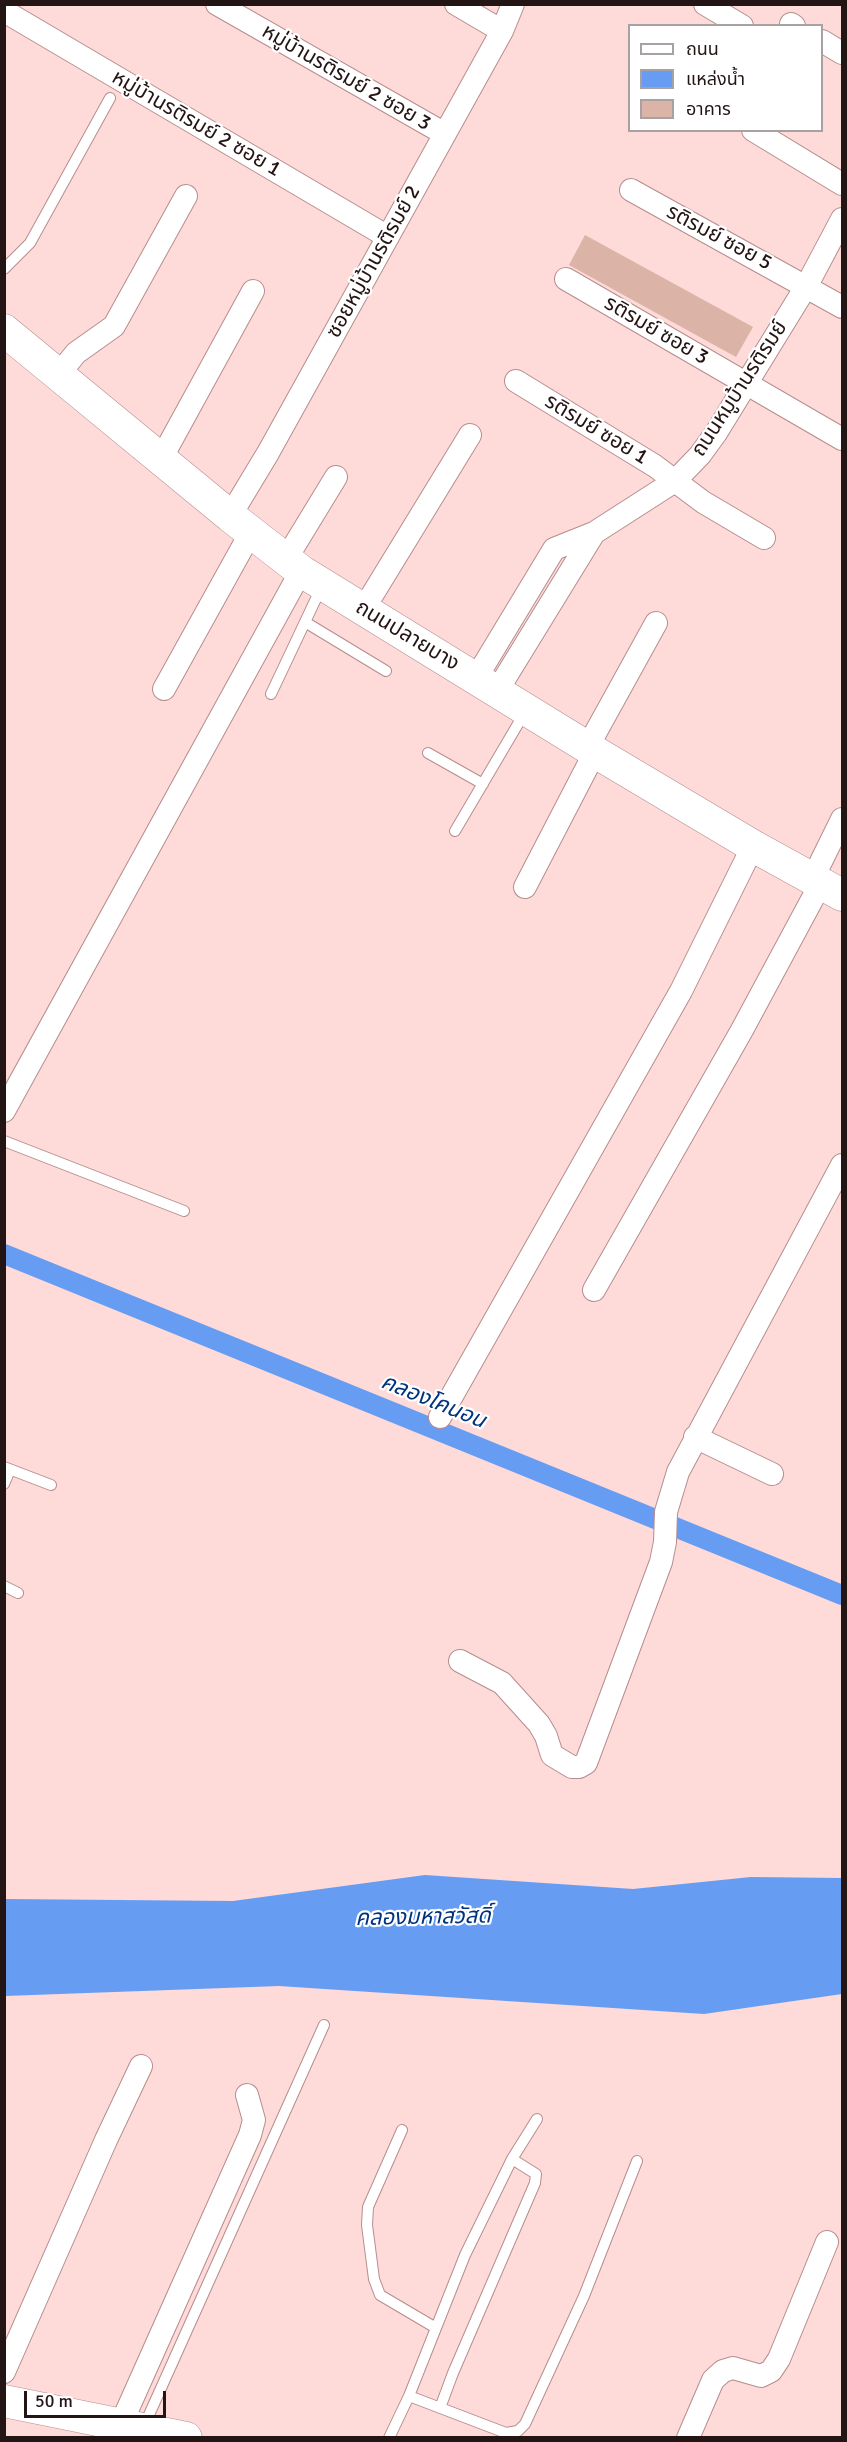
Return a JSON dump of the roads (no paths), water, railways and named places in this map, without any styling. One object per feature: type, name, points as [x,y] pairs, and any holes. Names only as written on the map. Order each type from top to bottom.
[{"type":"street","name":"หมู่บ้านรติรมย์ 2 ซอย 3","points":[[217,4],[445,135]]},
{"type":"street","points":[[456,4],[502,31]]},
{"type":"street","name":"ซอยหมู่บ้านรติรมย์ 2","points":[[164,689],[241,524],[268,453],[502,31],[513,4]]},
{"type":"street","points":[[705,4],[739,24]]},
{"type":"street","name":"หมู่บ้านรติรมย์ 2 ซอย 1","points":[[4,11],[388,237]]},
{"type":"street","points":[[823,42],[843,53]]},
{"type":"street","points":[[756,132],[843,184]]},
{"type":"street","name":"รติรมย์ ซอย 5","points":[[631,190],[843,306]]},
{"type":"street","points":[[59,374],[76,353],[114,326],[186,196]]},
{"type":"street","name":"ถนนหมูบ้านรติรมย์","points":[[486,685],[554,549],[594,533],[675,481],[716,433],[841,227]]},
{"type":"street","name":"รติรมย์ ซอย 3","points":[[566,279],[843,439]]},
{"type":"street","points":[[161,459],[253,291]]},
{"type":"street","name":"ถนนปลายบาง","points":[[4,330],[241,524],[303,571],[591,750],[753,846],[825,885]]},
{"type":"street","name":"รติรมย์ ซอย 1","points":[[516,381],[675,481],[703,502],[764,538]]},
{"type":"street","points":[[363,610],[470,435]]},
{"type":"street","points":[[4,1112],[303,571],[336,477]]},
{"type":"street","points":[[525,887],[656,623]]},
{"type":"street","points":[[594,1290],[825,885],[843,819]]},
{"type":"street","points":[[440,1417],[681,991],[753,846]]},
{"type":"street","points":[[460,1661],[502,1683],[539,1724],[546,1736],[552,1755],[572,1767],[579,1767],[586,1763],[639,1626],[665,1542],[666,1512],[678,1472],[843,1165]]},
{"type":"street","points":[[695,1437],[772,1474]]},
{"type":"street","points":[[4,2372],[106,2140],[141,2067]]},
{"type":"street","points":[[132,2426],[250,2135],[255,2120],[247,2095]]},
{"type":"street","points":[[688,2438],[713,2380],[723,2371],[733,2368],[761,2376],[771,2371],[779,2359],[827,2242]]},
{"type":"street","points":[[4,2401],[186,2438]]},
{"type":"lane","points":[[4,269],[30,243],[110,98]]},
{"type":"lane","points":[[271,694],[305,622],[303,571]]},
{"type":"lane","points":[[305,622],[386,671]]},
{"type":"lane","points":[[455,831],[527,710]]},
{"type":"lane","points":[[428,753],[483,784]]},
{"type":"lane","points":[[4,1141],[184,1210]]},
{"type":"lane","points":[[4,1484],[7,1468],[51,1485]]},
{"type":"lane","points":[[4,1586],[18,1593]]},
{"type":"lane","points":[[132,2426],[324,2025]]},
{"type":"lane","points":[[389,2438],[409,2396],[465,2255],[512,2159],[537,2119]]},
{"type":"lane","points":[[402,2130],[368,2207],[367,2225],[374,2279],[380,2295],[436,2328]]},
{"type":"lane","points":[[440,2408],[535,2183],[537,2174],[512,2159]]},
{"type":"lane","points":[[409,2396],[506,2433],[518,2431],[525,2424],[584,2296],[637,2161]]},
{"type":"water","name":"คลองมหาสวัสดิ์","points":[[425,1875],[633,1889],[751,1877],[842,1878],[842,1994],[704,2014],[279,1986],[5,1996],[5,1899],[233,1901]]},
{"type":"waterway","name":"คลองโคนอน","points":[[4,1254],[842,1595]]}]
